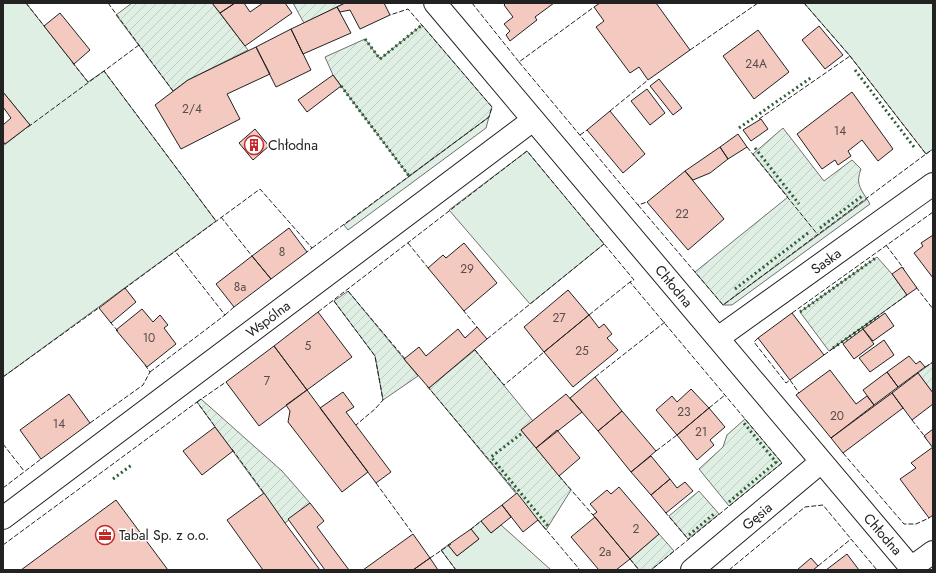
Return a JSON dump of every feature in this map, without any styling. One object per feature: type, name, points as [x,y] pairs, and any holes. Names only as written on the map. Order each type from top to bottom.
[{"type":"street","name":"Chłodna","points":[[435,3],[912,569]]},
{"type":"street","name":"Wspólna","points":[[3,518],[533,120]]},
{"type":"street","name":"Saska","points":[[718,338],[933,184]]},
{"type":"street","name":"Gęsia","points":[[692,570],[821,462]]},
{"type":"street","points":[[912,569],[933,552]]},
{"type":"green space","points":[[3,3],[26,3],[88,82],[104,71],[216,221],[3,377],[3,146],[30,125],[3,92]]},
{"type":"green space","points":[[132,3],[212,3],[248,50],[188,80],[173,91],[116,15]]},
{"type":"green space","points":[[293,3],[345,3],[304,23]]},
{"type":"green space","points":[[804,3],[933,3],[933,149],[926,154],[850,56]]},
{"type":"green space","points":[[422,25],[492,107],[489,117],[409,176],[333,75],[325,57],[365,39],[380,59]]},
{"type":"green space","points":[[489,117],[486,128],[348,230],[344,225]]},
{"type":"green space","points":[[783,128],[824,181],[852,160],[861,169],[859,184],[867,199],[723,305],[695,272],[788,197],[753,154]]},
{"type":"green space","points":[[527,151],[604,244],[530,304],[449,210]]},
{"type":"green space","points":[[867,199],[870,204],[732,305],[723,305]]},
{"type":"green space","points":[[877,257],[892,274],[907,295],[829,351],[800,312]]},
{"type":"green space","points":[[348,291],[418,376],[383,400],[375,356],[334,301]]},
{"type":"green space","points":[[475,350],[533,421],[521,430],[571,490],[546,530],[429,388]]},
{"type":"green space","points":[[933,362],[933,393],[918,373]]},
{"type":"green space","points":[[201,399],[282,471],[310,503],[285,523],[197,402]]},
{"type":"green space","points":[[745,419],[782,463],[729,506],[699,469],[723,447],[727,435]]},
{"type":"green space","points":[[699,491],[719,514],[688,539],[669,516]]},
{"type":"green space","points":[[481,521],[491,533],[501,525],[551,570],[456,570],[441,550],[448,545],[457,556],[479,539],[471,529]]},
{"type":"green space","points":[[659,534],[674,551],[651,570],[639,570],[630,559]]},
{"type":"building","points":[[212,3],[235,3],[220,13]]},
{"type":"building","points":[[235,3],[244,3],[250,12],[263,3],[285,3],[292,13],[245,46],[220,13]]},
{"type":"building","points":[[345,3],[384,3],[390,15],[360,29],[350,10],[340,12],[337,7]]},
{"type":"building","points":[[506,3],[554,3],[535,17],[537,20],[510,41],[506,35],[510,31],[504,24],[513,17],[504,5]]},
{"type":"building","points":[[600,3],[656,3],[690,50],[648,80],[639,67],[630,73],[596,27],[604,21],[594,7]]},
{"type":"building","points":[[337,7],[351,33],[303,54],[291,29]]},
{"type":"building","points":[[60,13],[90,50],[74,64],[44,26]]},
{"type":"building","points":[[819,26],[843,55],[825,69],[802,40]]},
{"type":"building","points":[[291,29],[311,70],[276,87],[256,47]]},
{"type":"building","points":[[758,30],[789,72],[754,99],[723,56]]},
{"type":"building","points":[[256,47],[270,74],[227,94],[240,119],[181,149],[155,105],[188,80]]},
{"type":"building","points":[[333,75],[341,86],[307,112],[298,100]]},
{"type":"building","points":[[659,79],[682,108],[673,115],[650,86]]},
{"type":"building","points":[[647,89],[665,113],[650,125],[631,101]]},
{"type":"building","points":[[3,92],[30,125],[5,144],[3,141],[3,125],[11,118],[3,107]]},
{"type":"building","points":[[852,92],[893,149],[878,161],[862,140],[848,151],[851,156],[838,165],[835,160],[822,169],[797,134]]},
{"type":"building","points":[[610,111],[645,154],[623,173],[587,130]]},
{"type":"building","points":[[761,119],[768,129],[751,141],[743,130]]},
{"type":"building","name":"Chłodna","points":[[255,129],[269,146],[253,160],[239,143]]},
{"type":"building","points":[[738,134],[747,147],[728,159],[720,147]]},
{"type":"building","points":[[720,147],[728,159],[710,173],[693,180],[685,171]]},
{"type":"building","points":[[685,171],[724,219],[688,250],[647,202]]},
{"type":"building","points":[[289,228],[307,252],[271,279],[252,256]]},
{"type":"building","points":[[933,235],[933,278],[914,253],[923,246],[921,243]]},
{"type":"building","points":[[464,243],[497,283],[464,311],[428,268],[443,255],[446,258]]},
{"type":"building","points":[[252,256],[271,279],[234,307],[216,284]]},
{"type":"building","points":[[902,267],[917,288],[907,295],[892,274]]},
{"type":"building","points":[[125,288],[136,302],[111,323],[99,308]]},
{"type":"building","points":[[568,290],[589,315],[544,352],[524,327]]},
{"type":"building","points":[[142,309],[153,322],[160,315],[168,325],[164,328],[176,344],[147,367],[116,330]]},
{"type":"building","points":[[318,312],[352,357],[307,390],[274,346]]},
{"type":"building","points":[[792,313],[824,355],[790,380],[758,338]]},
{"type":"building","points":[[885,313],[894,326],[873,341],[863,329]]},
{"type":"building","points":[[589,315],[599,328],[604,324],[612,334],[607,338],[618,350],[573,387],[544,352]]},
{"type":"building","points":[[477,327],[487,339],[429,388],[404,359],[419,347],[426,356],[458,329],[465,338]]},
{"type":"building","points":[[863,329],[874,344],[854,359],[843,344]]},
{"type":"building","points":[[884,340],[894,355],[870,372],[859,358]]},
{"type":"building","points":[[274,346],[307,390],[259,426],[226,382]]},
{"type":"building","points":[[909,356],[916,364],[920,361],[925,367],[898,387],[887,372]]},
{"type":"building","points":[[830,370],[856,404],[867,396],[874,405],[831,438],[796,395]]},
{"type":"building","points":[[887,372],[898,387],[874,405],[863,390]]},
{"type":"building","points":[[918,373],[933,393],[933,404],[912,420],[892,393]]},
{"type":"building","points":[[595,377],[622,411],[598,431],[570,398]]},
{"type":"building","points":[[691,389],[709,408],[677,435],[656,410],[672,396],[677,402]]},
{"type":"building","points":[[307,390],[368,472],[342,492],[288,422],[290,411],[286,405]]},
{"type":"building","points":[[343,392],[354,407],[346,412],[391,472],[376,483],[320,408]]},
{"type":"building","points":[[892,393],[903,408],[843,453],[831,438]]},
{"type":"building","points":[[69,394],[90,423],[41,459],[20,430]]},
{"type":"building","points":[[566,394],[582,412],[536,448],[521,430]]},
{"type":"building","points":[[709,408],[725,427],[710,440],[714,445],[697,460],[677,435]]},
{"type":"building","points":[[622,411],[656,451],[631,472],[598,431]]},
{"type":"building","points":[[215,427],[233,451],[202,475],[183,451]]},
{"type":"building","points":[[933,429],[933,448],[924,436]]},
{"type":"building","points":[[557,430],[580,458],[559,476],[536,448]]},
{"type":"building","points":[[933,447],[933,515],[929,518],[900,479],[916,468],[911,463]]},
{"type":"building","points":[[651,456],[670,479],[651,495],[631,472]]},
{"type":"building","points":[[670,479],[677,488],[685,482],[693,491],[666,513],[651,495]]},
{"type":"building","points":[[619,487],[659,534],[630,559],[593,515],[597,512],[590,504],[607,490],[611,494]]},
{"type":"building","points":[[264,493],[320,570],[263,570],[227,520]]},
{"type":"building","points":[[517,493],[538,520],[523,532],[502,505]]},
{"type":"building","name":"Tabal Sp. z o.o.","points":[[116,500],[168,570],[21,570]]},
{"type":"building","points":[[310,503],[324,521],[317,527],[349,570],[325,570],[288,519]]},
{"type":"building","points":[[502,505],[511,517],[491,533],[481,521]]},
{"type":"building","points":[[595,517],[630,559],[616,570],[599,570],[571,537]]},
{"type":"building","points":[[471,529],[479,539],[457,556],[448,545]]},
{"type":"building","points":[[413,534],[430,558],[413,570],[363,570]]},
{"type":"building","points":[[847,554],[859,570],[826,570]]},
{"type":"building","points":[[430,558],[438,570],[413,570]]},
{"type":"building","points":[[811,558],[818,566],[813,570],[797,570]]},
{"type":"hedge","points":[[365,39],[380,59],[422,25]]},
{"type":"hedge","points":[[855,70],[914,147]]},
{"type":"hedge","points":[[739,128],[812,77]]},
{"type":"hedge","points":[[341,86],[409,176]]},
{"type":"hedge","points":[[755,148],[799,204]]},
{"type":"hedge","points":[[820,228],[862,196]]},
{"type":"hedge","points":[[735,289],[808,233]]},
{"type":"hedge","points":[[800,312],[877,257]]},
{"type":"hedge","points":[[833,348],[879,316]]},
{"type":"hedge","points":[[729,502],[776,462],[743,422]]},
{"type":"hedge","points":[[521,434],[491,457],[548,526]]},
{"type":"hedge","points":[[113,479],[133,464]]},
{"type":"hedge","points":[[689,535],[715,513]]},
{"type":"fence","points":[[26,3],[45,27]]},
{"type":"fence","points":[[108,3],[173,91]]},
{"type":"fence","points":[[472,3],[519,62],[594,7]]},
{"type":"fence","points":[[690,50],[758,3]]},
{"type":"fence","points":[[638,205],[723,305],[926,154],[850,56],[804,3]]},
{"type":"fence","points":[[312,248],[489,117],[492,107],[408,9],[390,15]]},
{"type":"fence","points":[[139,45],[104,71],[216,221]]},
{"type":"fence","points":[[759,119],[850,56]]},
{"type":"fence","points":[[72,62],[88,82]]},
{"type":"fence","points":[[519,62],[638,205],[647,202]]},
{"type":"fence","points":[[28,127],[104,71]]},
{"type":"fence","points":[[610,111],[648,80]]},
{"type":"fence","points":[[580,135],[587,130]]},
{"type":"fence","points":[[747,147],[818,235]]},
{"type":"fence","points":[[926,154],[933,149]]},
{"type":"fence","points":[[318,312],[527,151],[634,280],[630,282],[782,463],[651,570]]},
{"type":"fence","points":[[124,289],[260,189],[312,248],[307,252]]},
{"type":"fence","points":[[792,313],[933,212]]},
{"type":"fence","points":[[221,217],[252,256]]},
{"type":"fence","points":[[408,243],[429,269]]},
{"type":"fence","points":[[487,339],[604,244]]},
{"type":"fence","points":[[886,245],[904,269]]},
{"type":"fence","points":[[150,372],[225,315],[175,251]]},
{"type":"fence","points":[[589,315],[630,282]]},
{"type":"fence","points":[[916,287],[933,309]]},
{"type":"fence","points":[[348,291],[406,360]]},
{"type":"fence","points":[[824,355],[907,295]]},
{"type":"fence","points":[[334,301],[375,356],[383,400],[356,425]]},
{"type":"fence","points":[[3,377],[100,307]]},
{"type":"fence","points":[[225,315],[234,307]]},
{"type":"fence","points":[[463,310],[477,327]]},
{"type":"fence","points":[[110,322],[118,331]]},
{"type":"fence","points":[[595,377],[665,322]]},
{"type":"fence","points":[[758,338],[754,342],[786,383],[790,380],[799,393]]},
{"type":"fence","points":[[475,350],[504,385],[544,352]]},
{"type":"fence","points":[[925,367],[933,362]]},
{"type":"fence","points":[[90,423],[143,385],[150,372],[145,365]]},
{"type":"fence","points":[[197,402],[226,382]]},
{"type":"fence","points":[[427,386],[517,493]]},
{"type":"fence","points":[[709,408],[725,395]]},
{"type":"fence","points":[[3,545],[197,402],[216,428]]},
{"type":"fence","points":[[912,420],[926,438]]},
{"type":"fence","points":[[656,451],[677,435]]},
{"type":"fence","points":[[3,444],[24,471]]},
{"type":"fence","points":[[232,449],[264,493]]},
{"type":"fence","points":[[843,453],[904,524],[916,524],[929,518]]},
{"type":"fence","points":[[3,488],[41,459]]},
{"type":"fence","points":[[559,476],[593,515]]},
{"type":"fence","points":[[376,483],[413,534]]},
{"type":"fence","points":[[729,570],[805,507],[823,505],[851,539]]},
{"type":"fence","points":[[665,512],[688,539]]},
{"type":"fence","points":[[538,520],[580,570]]},
{"type":"fence","points":[[470,530],[481,521]]},
{"type":"fence","points":[[818,566],[851,539],[877,570]]},
{"type":"fence","points":[[430,558],[451,544]]},
{"type":"fence","points":[[441,550],[456,570]]},
{"type":"fence","points":[[630,559],[639,570]]},
{"type":"place","name":"Chłodna","points":[[254,145]]},
{"type":"place","name":"Tabal Sp. z o.o.","points":[[105,535]]}]
